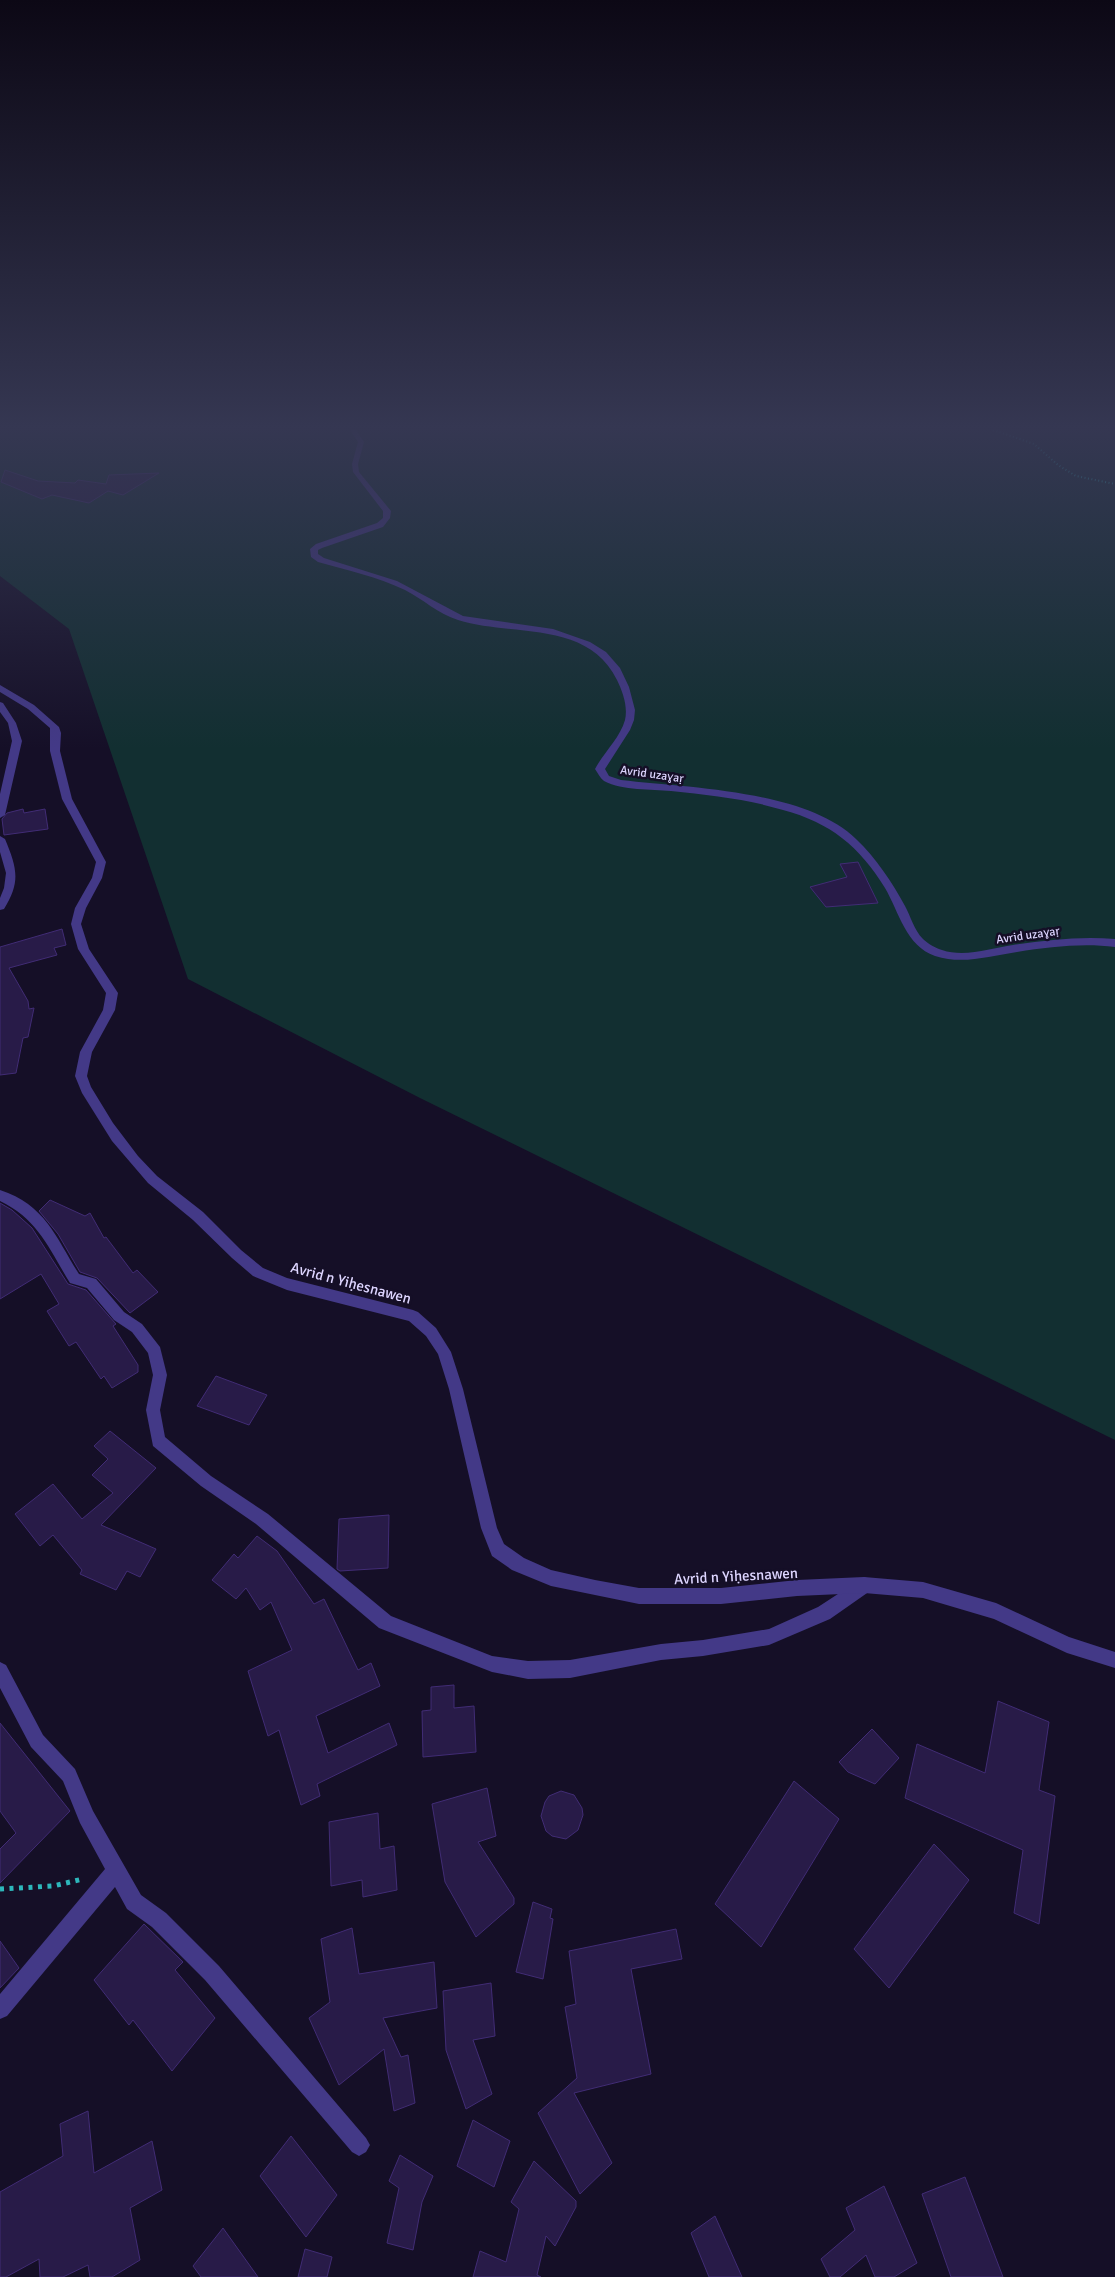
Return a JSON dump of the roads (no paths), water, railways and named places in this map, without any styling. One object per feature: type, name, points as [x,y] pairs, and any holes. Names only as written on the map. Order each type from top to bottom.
[{"type":"street","name":"Avrid uzaɣaṛ","points":[[347,536],[319,546],[314,549],[314,555],[321,560],[378,576],[417,593],[446,613],[463,619],[548,630],[590,644],[608,658],[622,677],[630,705],[629,723],[600,769],[606,778],[620,783],[751,799],[824,820],[851,838],[875,865],[899,904],[916,938],[921,944],[941,954],[959,957],[1054,943],[1097,940],[1115,943]]},
{"type":"street","name":"Avrid n Yiḥesnawen","points":[[0,688],[30,707],[54,727],[56,733],[55,751],[67,799],[101,862],[101,874],[77,914],[76,926],[97,972],[111,988],[113,996],[104,1020],[93,1035],[82,1056],[81,1078],[104,1121],[137,1164],[162,1189],[198,1216],[250,1267],[269,1278],[287,1284],[413,1316],[431,1332],[444,1352],[456,1389],[489,1528],[498,1550],[518,1564],[551,1578],[639,1596],[721,1596],[797,1588],[864,1585],[923,1590],[996,1611],[1067,1645],[1115,1660]]},
{"type":"street","points":[[0,705],[12,723],[17,741],[0,815]]},
{"type":"street","points":[[0,839],[12,872],[12,884],[0,907]]},
{"type":"street","points":[[0,1196],[18,1202],[53,1238],[75,1279],[91,1283],[119,1316],[137,1328],[156,1351],[160,1375],[153,1410],[158,1441],[206,1481],[262,1519],[385,1622],[492,1664],[528,1670],[570,1669],[661,1652],[703,1648],[769,1637],[824,1613],[864,1585]]},
{"type":"street","points":[[0,1671],[37,1741],[69,1775],[86,1817],[134,1902],[159,1920],[212,1972],[359,2145]]},
{"type":"street","points":[[0,2009],[116,1872]]}]
